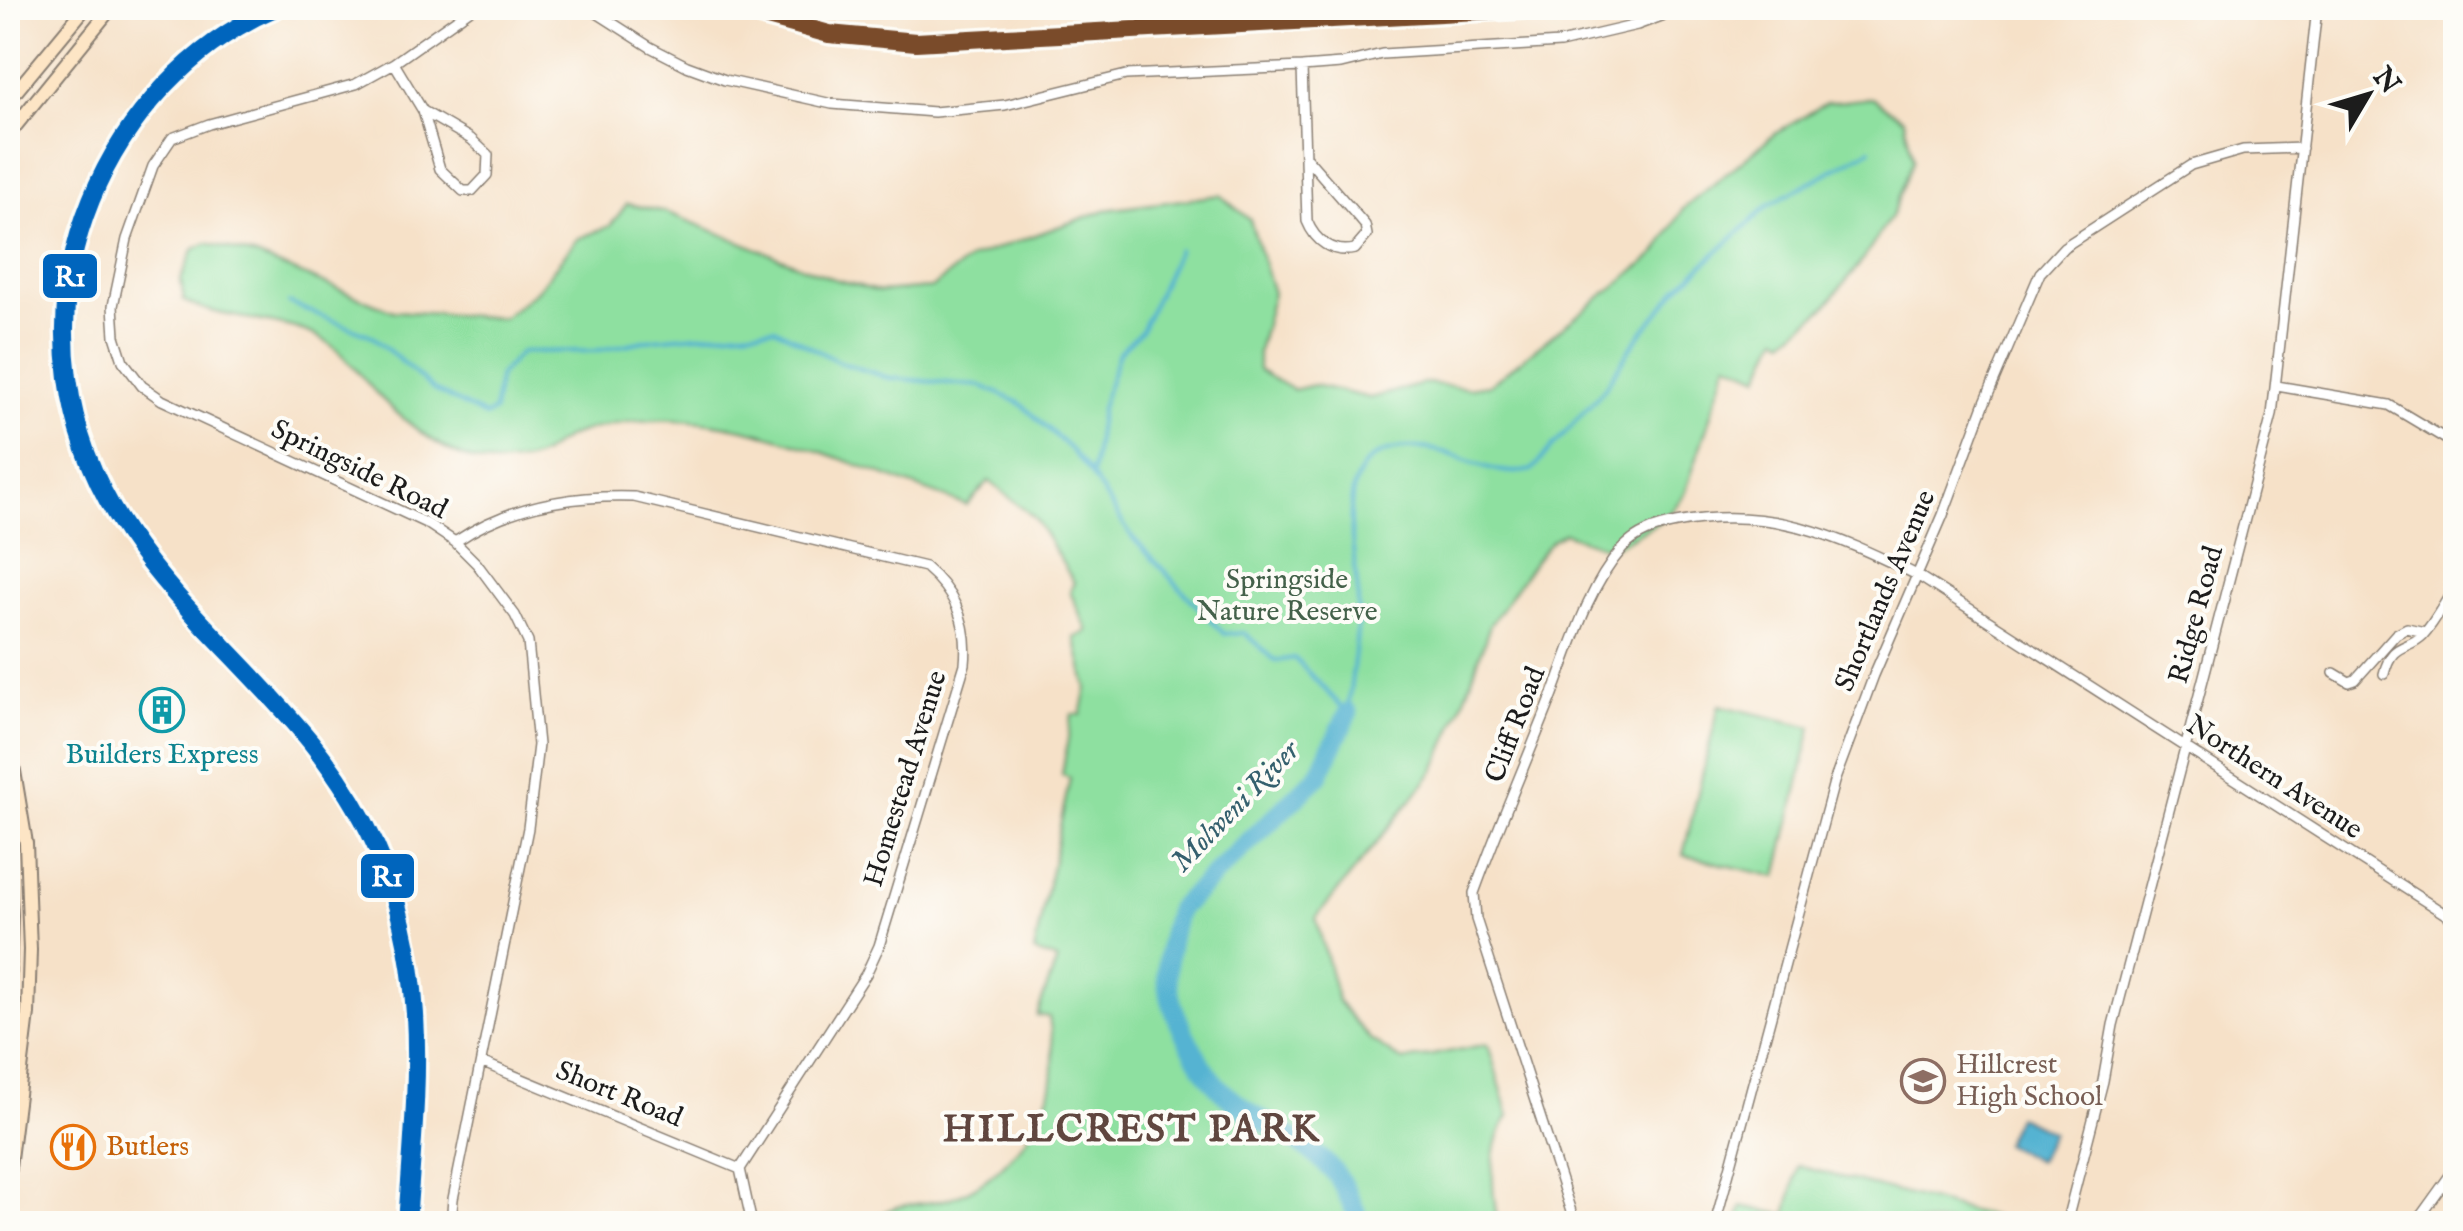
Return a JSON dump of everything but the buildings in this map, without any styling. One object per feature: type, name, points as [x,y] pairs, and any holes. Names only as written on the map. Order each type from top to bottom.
[{"type":"main road","points":[[8,101],[85,8]]},
{"type":"main road","points":[[8,135],[111,8]]},
{"type":"main road","points":[[8,735],[14,808],[26,843],[28,914],[28,1014],[8,1174]]},
{"type":"main road","points":[[8,866],[8,1018]]},
{"type":"street","name":"Springside Road","points":[[451,1224],[528,828],[538,745],[528,642],[498,589],[454,542],[404,511],[162,400],[142,386],[126,367],[113,322],[116,276],[126,238],[153,166],[172,138],[208,124],[356,84],[394,64],[472,8]]},
{"type":"street","points":[[589,8],[650,47],[725,80],[796,98],[905,112],[1005,105],[1126,75],[1302,67],[1382,54],[1560,42],[1636,26],[1682,8]]},
{"type":"street","name":"Ridge Road","points":[[2066,1224],[2104,1081],[2113,1025],[2277,386],[2317,8]]},
{"type":"street","points":[[394,64],[424,111],[440,170],[463,191],[472,191],[486,176],[488,155],[424,111]]},
{"type":"street","points":[[1302,67],[1305,156],[1310,228],[1319,240],[1333,248],[1355,248],[1366,235],[1365,225],[1305,156]]},
{"type":"street","name":"Shortlands Avenue","points":[[1715,1224],[1822,818],[1852,729],[2030,294],[2052,258],[2191,165],[2243,150],[2302,148]]},
{"type":"street","points":[[2277,386],[2389,405],[2456,445]]},
{"type":"street","name":"Homestead Avenue","points":[[454,542],[490,520],[547,503],[602,496],[634,497],[926,568],[954,600],[967,642],[965,664],[872,962],[740,1169]]},
{"type":"street","name":"Cliff Road","points":[[1575,1224],[1473,902],[1572,644],[1606,572],[1626,545],[1647,531],[1720,515],[1764,519],[1834,535],[1917,575]]},
{"type":"street","name":"Northern Avenue","points":[[1917,575],[2456,921]]},
{"type":"street","points":[[2384,674],[2388,660],[2398,649],[2421,638],[2456,586]]},
{"type":"street","points":[[2334,674],[2349,682],[2355,680],[2396,634],[2408,628],[2425,632]]},
{"type":"street","name":"Short Road","points":[[481,1062],[740,1169]]},
{"type":"street","points":[[2414,1224],[2456,1167]]},
{"type":"street","points":[[740,1169],[752,1224]]},
{"type":"green space","name":"Springside Nature Reserve","points":[[1872,98],[1904,119],[1913,160],[1892,215],[1863,260],[1824,308],[1785,340],[1778,336],[1760,376],[1728,362],[1685,494],[1666,518],[1610,549],[1564,533],[1552,540],[1536,559],[1490,625],[1435,770],[1316,918],[1338,1002],[1370,1039],[1402,1061],[1488,1044],[1509,1116],[1494,1154],[1498,1223],[874,1223],[896,1207],[961,1194],[994,1173],[1033,1128],[1051,1086],[1049,1017],[1037,1015],[1057,960],[1034,952],[1070,778],[1062,775],[1072,714],[1081,715],[1087,688],[1075,638],[1088,631],[1070,592],[1074,582],[1035,518],[989,481],[967,505],[813,449],[733,427],[694,421],[613,424],[569,437],[528,460],[481,462],[454,453],[414,427],[328,343],[296,328],[200,308],[184,301],[181,280],[193,250],[207,243],[256,256],[393,311],[503,318],[537,290],[577,239],[610,226],[627,204],[666,212],[831,278],[880,292],[931,288],[971,258],[1105,210],[1220,195],[1250,220],[1273,293],[1258,352],[1258,370],[1293,390],[1314,385],[1370,398],[1427,383],[1469,388],[1489,385],[1656,254],[1683,209],[1775,134],[1826,103]]},
{"type":"green space","points":[[1719,705],[1812,727],[1777,877],[1683,855]]},
{"type":"green space","points":[[1798,1166],[2017,1223],[1737,1223],[1742,1206],[1786,1215]]},
{"type":"water","points":[[2017,1116],[2052,1132],[2038,1161],[2004,1144]]},
{"type":"waterway","points":[[1348,710],[1358,616],[1351,501],[1357,479],[1368,461],[1389,450],[1420,448],[1503,471],[1532,470],[1604,389],[1631,347],[1678,288],[1769,205],[1871,149]]},
{"type":"waterway","points":[[1092,474],[1101,408],[1119,352],[1141,331],[1178,250]]},
{"type":"waterway","points":[[289,303],[372,336],[434,390],[485,416],[494,411],[499,376],[521,352],[595,351],[654,339],[775,328],[839,362],[889,378],[982,386],[1020,403],[1071,450],[1132,537],[1224,634],[1243,632],[1276,661],[1294,658],[1348,713]]},
{"type":"waterway","name":"Molweni River","points":[[1348,713],[1319,775],[1178,909],[1167,980],[1182,1029],[1208,1074],[1242,1107],[1311,1151],[1335,1173],[1357,1214],[1353,1224]]},
{"type":"transit line","name":"R1","points":[[275,8],[216,41],[164,86],[122,140],[105,170],[83,222],[72,266],[65,333],[68,378],[85,451],[116,514],[155,570],[297,725],[340,781],[375,844],[393,892],[413,985],[416,1078],[407,1224]]},
{"type":"transit line","points":[[735,8],[829,34],[916,42],[1533,8]]},
{"type":"place","name":"Builders Express","points":[[162,710]]},
{"type":"place","name":"Hillcrest High School","points":[[1923,1081]]},
{"type":"place","name":"Butlers","points":[[73,1147]]},
{"type":"district","name":"HILLCREST PARK","points":[[1132,1131]]}]
